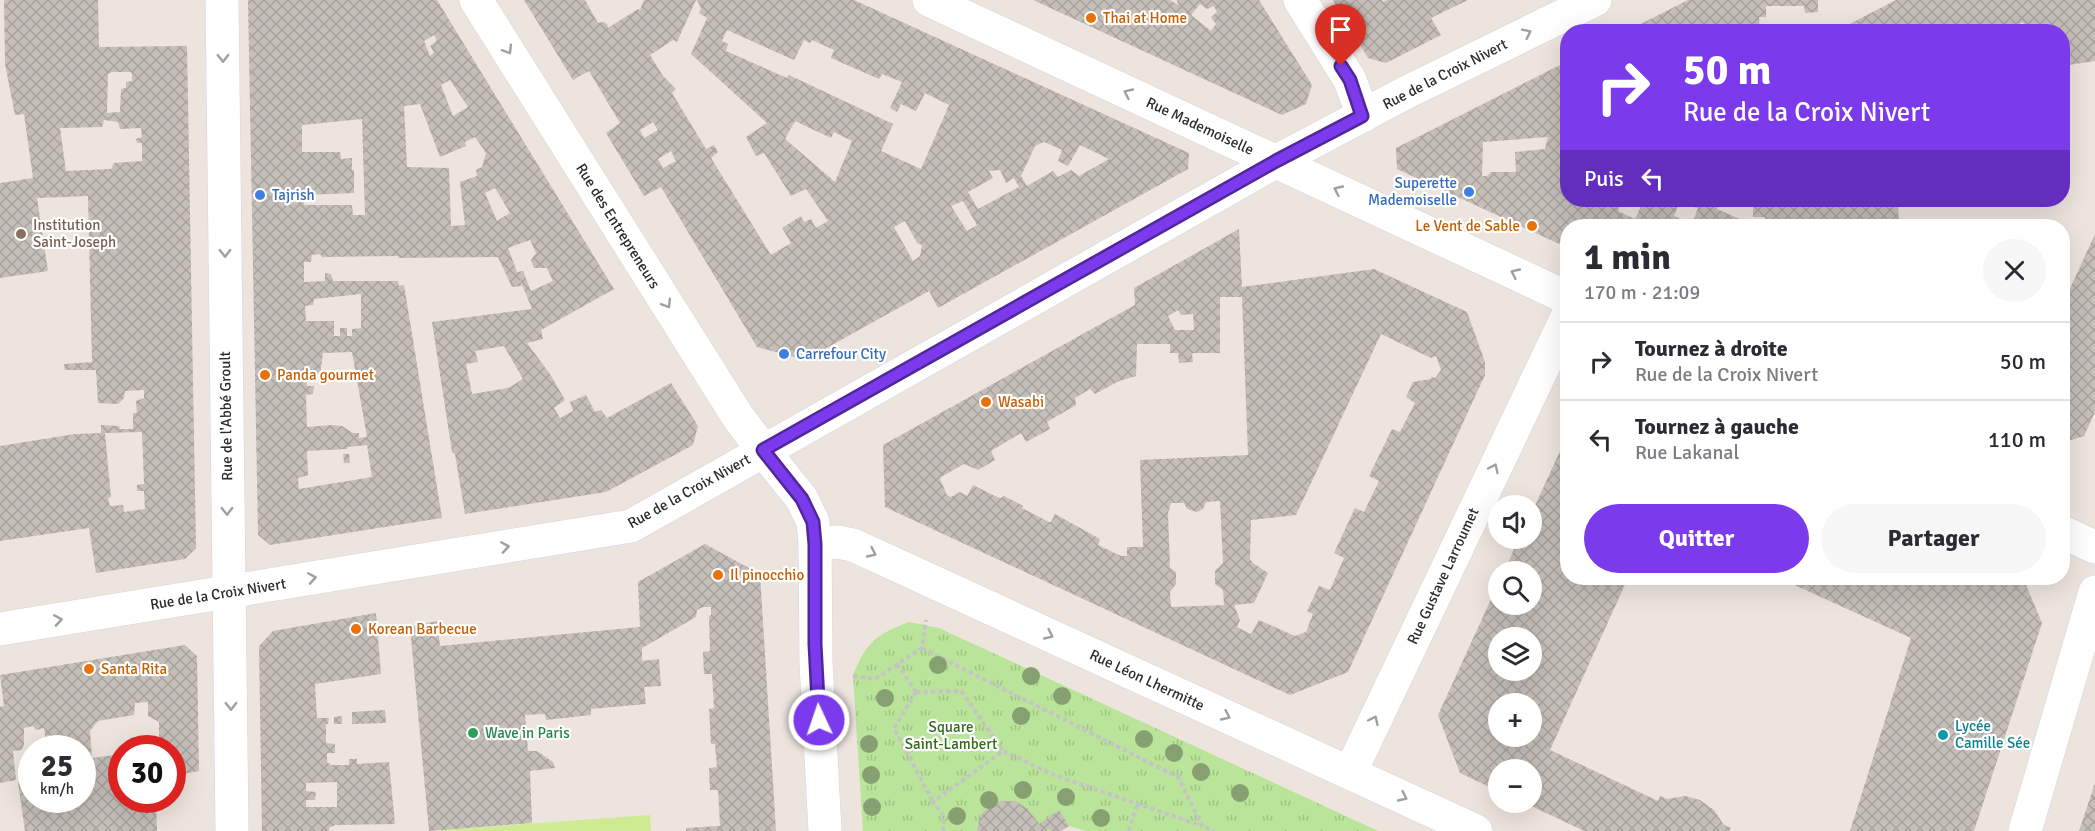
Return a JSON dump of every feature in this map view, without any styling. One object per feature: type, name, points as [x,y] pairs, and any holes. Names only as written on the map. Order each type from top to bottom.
[{"type":"street","name":"Rue de l'Abbé Groult","points":[[222,0],[232,831]]},
{"type":"street","name":"Rue des Entrepreneurs","points":[[476,0],[738,417],[802,499],[813,522],[816,663],[825,831]]},
{"type":"street","name":"Rue Mademoiselle","points":[[929,0],[1560,294]]},
{"type":"street","points":[[1300,0],[1350,80],[1362,116]]},
{"type":"street","name":"Rue de la Croix Nivert","points":[[0,629],[631,526],[1276,161],[1595,0]]},
{"type":"street","name":"Rue Gustave Larroumet","points":[[1350,773],[1560,332]]},
{"type":"street","points":[[2070,536],[2095,547]]},
{"type":"street","name":"Rue Léon Lhermitte","points":[[815,544],[837,542],[854,545],[1476,831]]},
{"type":"street","points":[[2025,831],[2095,592]]},
{"type":"path","points":[[844,674],[875,679],[922,648],[927,617]]},
{"type":"path","points":[[922,648],[1178,777],[1202,826]]},
{"type":"path","points":[[897,664],[916,692]]},
{"type":"path","points":[[916,692],[961,691],[1003,751],[1054,775],[1214,831]]},
{"type":"path","points":[[916,692],[894,728],[933,802],[944,817],[943,831]]},
{"type":"path","points":[[933,802],[1003,751]]},
{"type":"path","points":[[1129,831],[1137,804]]},
{"type":"green space","name":"Square Saint-Lambert","points":[[909,622],[939,628],[1378,831],[1086,831],[1069,826],[1061,831],[863,831],[853,676],[862,655],[873,641],[888,631]]},
{"type":"green space","points":[[650,815],[651,831],[429,831]]},
{"type":"building","points":[[4,0],[98,0],[99,47],[187,46],[196,548],[185,559],[96,573],[89,528],[0,541],[0,446],[75,434],[101,433],[101,425],[133,429],[133,413],[137,413],[136,401],[144,398],[144,390],[125,391],[124,398],[118,404],[98,403],[96,370],[65,370],[64,364],[92,362],[88,196],[37,198],[48,271],[0,278],[0,183],[33,178],[24,114],[15,115],[5,64]],"holes":[[[131,72],[132,81],[126,82],[126,88],[121,89],[120,112],[107,113],[108,74]],[[104,120],[118,122],[120,129],[141,128],[142,137],[136,139],[137,143],[142,143],[142,161],[114,163],[111,169],[66,171],[60,128],[102,127]],[[142,432],[144,484],[137,485],[137,491],[144,491],[145,509],[124,512],[123,505],[110,506],[105,433]]]},
{"type":"building","points":[[248,0],[437,0],[614,289],[541,330],[543,339],[527,343],[550,374],[565,400],[554,408],[560,418],[573,411],[570,402],[586,395],[595,412],[601,410],[607,418],[671,383],[698,426],[693,445],[606,492],[465,514],[455,454],[452,452],[432,322],[532,309],[519,277],[522,286],[512,287],[498,257],[398,258],[399,256],[322,257],[320,254],[312,255],[311,262],[304,262],[304,282],[325,281],[325,273],[331,274],[333,281],[398,281],[399,286],[404,285],[442,518],[270,545],[258,535]],"holes":[[[434,35],[437,40],[430,46],[434,52],[430,56],[424,41]],[[450,80],[468,107],[453,116],[441,85]],[[420,104],[440,157],[466,146],[465,142],[475,137],[486,153],[482,167],[476,170],[477,176],[460,182],[465,225],[451,226],[449,168],[407,167],[404,106]],[[362,119],[365,215],[353,215],[352,205],[304,205],[304,195],[354,193],[352,158],[341,159],[340,152],[302,152],[302,125]],[[495,188],[510,213],[497,221],[485,193]],[[530,240],[536,253],[531,260],[534,268],[547,268],[553,281],[531,291],[523,271],[517,272],[508,248]],[[361,294],[361,328],[352,329],[352,336],[347,336],[347,328],[340,328],[340,336],[334,336],[334,321],[306,321],[305,306],[313,305],[314,299]],[[504,346],[523,379],[508,388],[472,394],[466,364],[478,362],[475,351]],[[352,352],[367,437],[359,438],[359,433],[353,433],[342,426],[307,427],[306,395],[313,394],[314,386],[307,386],[306,374],[320,374],[323,353]],[[367,445],[372,477],[299,489],[298,478],[308,475],[307,451],[347,449]]]},
{"type":"building","points":[[524,0],[585,0],[598,23],[607,24],[608,28],[638,9],[640,10],[644,0],[696,0],[677,42],[673,40],[650,55],[663,76],[676,89],[672,93],[706,149],[714,145],[718,152],[711,158],[771,255],[791,243],[782,228],[801,216],[804,222],[811,219],[816,228],[828,221],[806,189],[791,196],[764,153],[756,156],[746,137],[767,123],[691,54],[707,18],[699,13],[701,8],[697,0],[854,0],[1189,153],[1188,169],[938,308],[929,291],[805,360],[757,347],[661,187],[644,196],[606,133],[620,123],[589,71],[573,80]],"holes":[[[727,30],[794,60],[804,40],[810,43],[812,40],[834,50],[831,58],[879,79],[882,74],[902,82],[890,108],[897,112],[901,104],[916,111],[925,93],[949,105],[921,169],[881,151],[893,124],[789,75],[787,78],[726,51],[728,44],[722,41]],[[795,121],[831,138],[834,132],[852,141],[835,182],[785,139]],[[653,122],[658,130],[644,138],[640,130]],[[1044,142],[1062,150],[1058,161],[1068,166],[1080,145],[1109,159],[1079,176],[1071,170],[1058,177],[1053,171],[1027,186],[1021,176],[1035,146]],[[671,151],[676,161],[663,168],[658,159]],[[1000,170],[1006,183],[1014,178],[1019,187],[978,209],[968,192],[993,178],[989,171]],[[963,201],[977,225],[967,231],[951,206]],[[905,221],[917,243],[922,245],[920,256],[913,261],[894,227]]]},
{"type":"building","points":[[1033,0],[1170,0],[1178,5],[1177,0],[1259,0],[1312,85],[1306,104],[1282,115]],"holes":[[[1200,4],[1207,9],[1214,6],[1217,12],[1211,17],[1216,24],[1211,31],[1191,15]]]},
{"type":"building","points":[[1333,0],[1382,0],[1383,2],[1387,0],[1468,0],[1431,18],[1441,35],[1386,63],[1368,58]]},
{"type":"building","points":[[1688,0],[1818,0],[1818,12],[1805,13],[1804,6],[1766,6],[1766,17],[1759,17],[1759,24],[1641,24]]},
{"type":"building","points":[[1896,0],[2095,0],[2095,61],[2070,65],[2070,24],[2024,24],[2023,22],[2019,24],[1850,24]]},
{"type":"building","points":[[1560,65],[1560,207],[1619,207],[1618,211],[1635,219],[1560,219],[1560,244],[1397,169],[1396,148]],"holes":[[[1548,137],[1545,149],[1515,152],[1516,172],[1491,172],[1487,176],[1482,176],[1483,142]]]},
{"type":"building","points":[[1641,207],[1677,207],[1674,216],[1681,219],[1635,219]]},
{"type":"building","points":[[1694,207],[1718,207],[1717,209],[1739,219],[1694,219],[1698,208]]},
{"type":"building","points":[[1753,207],[1898,207],[1899,219],[1765,219],[1765,217],[1753,217]]},
{"type":"building","points":[[1239,229],[1242,287],[1374,269],[1467,312],[1485,362],[1485,375],[1348,672],[1290,695],[885,507],[883,445],[1135,305],[1134,288]],"holes":[[[1220,297],[1242,297],[1248,455],[1140,460],[1143,547],[1127,547],[1127,556],[1121,556],[1098,545],[1100,539],[1055,514],[1049,522],[1004,496],[997,497],[973,485],[967,496],[960,492],[951,497],[947,495],[941,477],[964,464],[978,470],[995,460],[991,451],[1021,433],[1026,442],[1050,429],[1047,422],[1076,405],[1075,398],[1090,389],[1095,394],[1119,381],[1136,376],[1137,344],[1170,344],[1170,353],[1178,353],[1179,363],[1193,362],[1192,354],[1194,353],[1220,353]],[[1178,310],[1181,315],[1193,314],[1194,330],[1175,330],[1168,316]],[[1381,334],[1431,358],[1436,356],[1441,370],[1435,378],[1413,382],[1406,397],[1415,403],[1400,432],[1392,429],[1369,476],[1379,481],[1364,512],[1355,508],[1334,553],[1344,558],[1330,590],[1319,586],[1307,611],[1313,614],[1306,632],[1295,636],[1259,620],[1251,634],[1237,627],[1240,620],[1234,605],[1254,603],[1268,573],[1250,559],[1251,520],[1296,515]],[[1220,501],[1223,563],[1215,571],[1215,584],[1223,590],[1224,605],[1171,607],[1170,592],[1176,584],[1176,572],[1170,568],[1168,513],[1171,503],[1184,503],[1187,509],[1197,512],[1203,509],[1206,502]]]},
{"type":"building","points":[[2095,234],[2095,412],[2084,436],[2070,440],[2070,289]]},
{"type":"building","points":[[1560,451],[1560,585],[1625,585],[1550,750],[1658,801],[1660,796],[1667,799],[1685,796],[1700,800],[1714,810],[1724,825],[1731,828],[1729,831],[1584,831],[1542,811],[1542,759],[1488,759],[1488,786],[1460,773],[1438,715],[1488,606],[1488,615],[1542,615],[1542,561],[1509,561],[1514,549],[1542,549],[1542,495],[1540,495]]},
{"type":"building","points":[[343,454],[349,454],[350,463],[344,463]]},
{"type":"building","points":[[705,544],[760,574],[776,831],[686,831],[686,828],[720,826],[718,790],[710,790],[709,768],[717,767],[715,744],[711,744],[709,709],[714,708],[712,674],[704,674],[703,652],[710,651],[711,607],[703,607],[697,610],[696,617],[642,648],[642,661],[659,659],[661,686],[644,687],[646,704],[591,709],[591,715],[546,720],[545,714],[525,715],[528,751],[537,751],[553,762],[555,768],[530,771],[532,823],[429,831],[410,627],[437,621],[440,646],[640,627],[638,582]]},
{"type":"building","name":"Lycée Camille Sée","points":[[1794,585],[2026,585],[2042,623],[1974,831],[1850,831],[1911,638]]},
{"type":"building","points":[[376,613],[381,674],[315,684],[317,718],[329,718],[326,724],[326,743],[335,744],[335,753],[327,753],[327,762],[331,765],[349,765],[349,759],[357,759],[357,764],[389,762],[395,824],[335,825],[329,828],[329,831],[262,831],[259,646],[273,631]],"holes":[[[337,782],[337,807],[306,807],[306,800],[315,800],[316,792],[306,791],[306,783]]]},
{"type":"building","points":[[185,645],[197,656],[199,771],[186,773],[186,735],[159,735],[159,722],[148,716],[148,702],[135,703],[134,715],[98,721],[90,731],[90,735],[45,735],[44,728],[36,730],[33,726],[24,728],[24,735],[18,735],[18,750],[13,751],[16,780],[0,783],[0,707],[4,706],[0,675]]},
{"type":"building","points":[[385,710],[386,723],[352,724],[352,712]]},
{"type":"building","points":[[342,716],[342,724],[334,724],[334,717]]},
{"type":"building","points":[[108,756],[108,813],[156,813],[157,831],[25,831],[22,813],[96,813],[96,757]]},
{"type":"building","points":[[2095,783],[2095,831],[2079,831]]},
{"type":"building","points":[[1001,801],[1015,801],[1027,808],[1039,824],[1059,810],[1069,826],[1061,831],[1049,829],[1045,831],[977,831],[984,811]]},
{"type":"place","name":"Thai at Home","points":[[1091,18]]},
{"type":"place","name":"Superette Mademoiselle","points":[[1469,192]]},
{"type":"place","name":"Tajrish","points":[[260,195]]},
{"type":"place","name":"Le Vent de Sable","points":[[1532,226]]},
{"type":"place","name":"Institution Saint-Joseph","points":[[21,234]]},
{"type":"place","name":"Carrefour City","points":[[784,354]]},
{"type":"place","name":"Panda gourmet","points":[[265,375]]},
{"type":"place","name":"Wasabi","points":[[986,402]]},
{"type":"place","name":"Il pinocchio","points":[[718,575]]},
{"type":"place","name":"Korean Barbecue","points":[[356,629]]},
{"type":"place","name":"Santa Rita","points":[[89,669]]},
{"type":"place","name":"Wave in Paris","points":[[473,733]]},
{"type":"place","name":"Lycée Camille Sée","points":[[1943,735]]},
{"type":"route","points":[[819,720],[813,522],[802,499],[763,450],[1276,161],[1362,116],[1350,80],[1341,66]]}]
